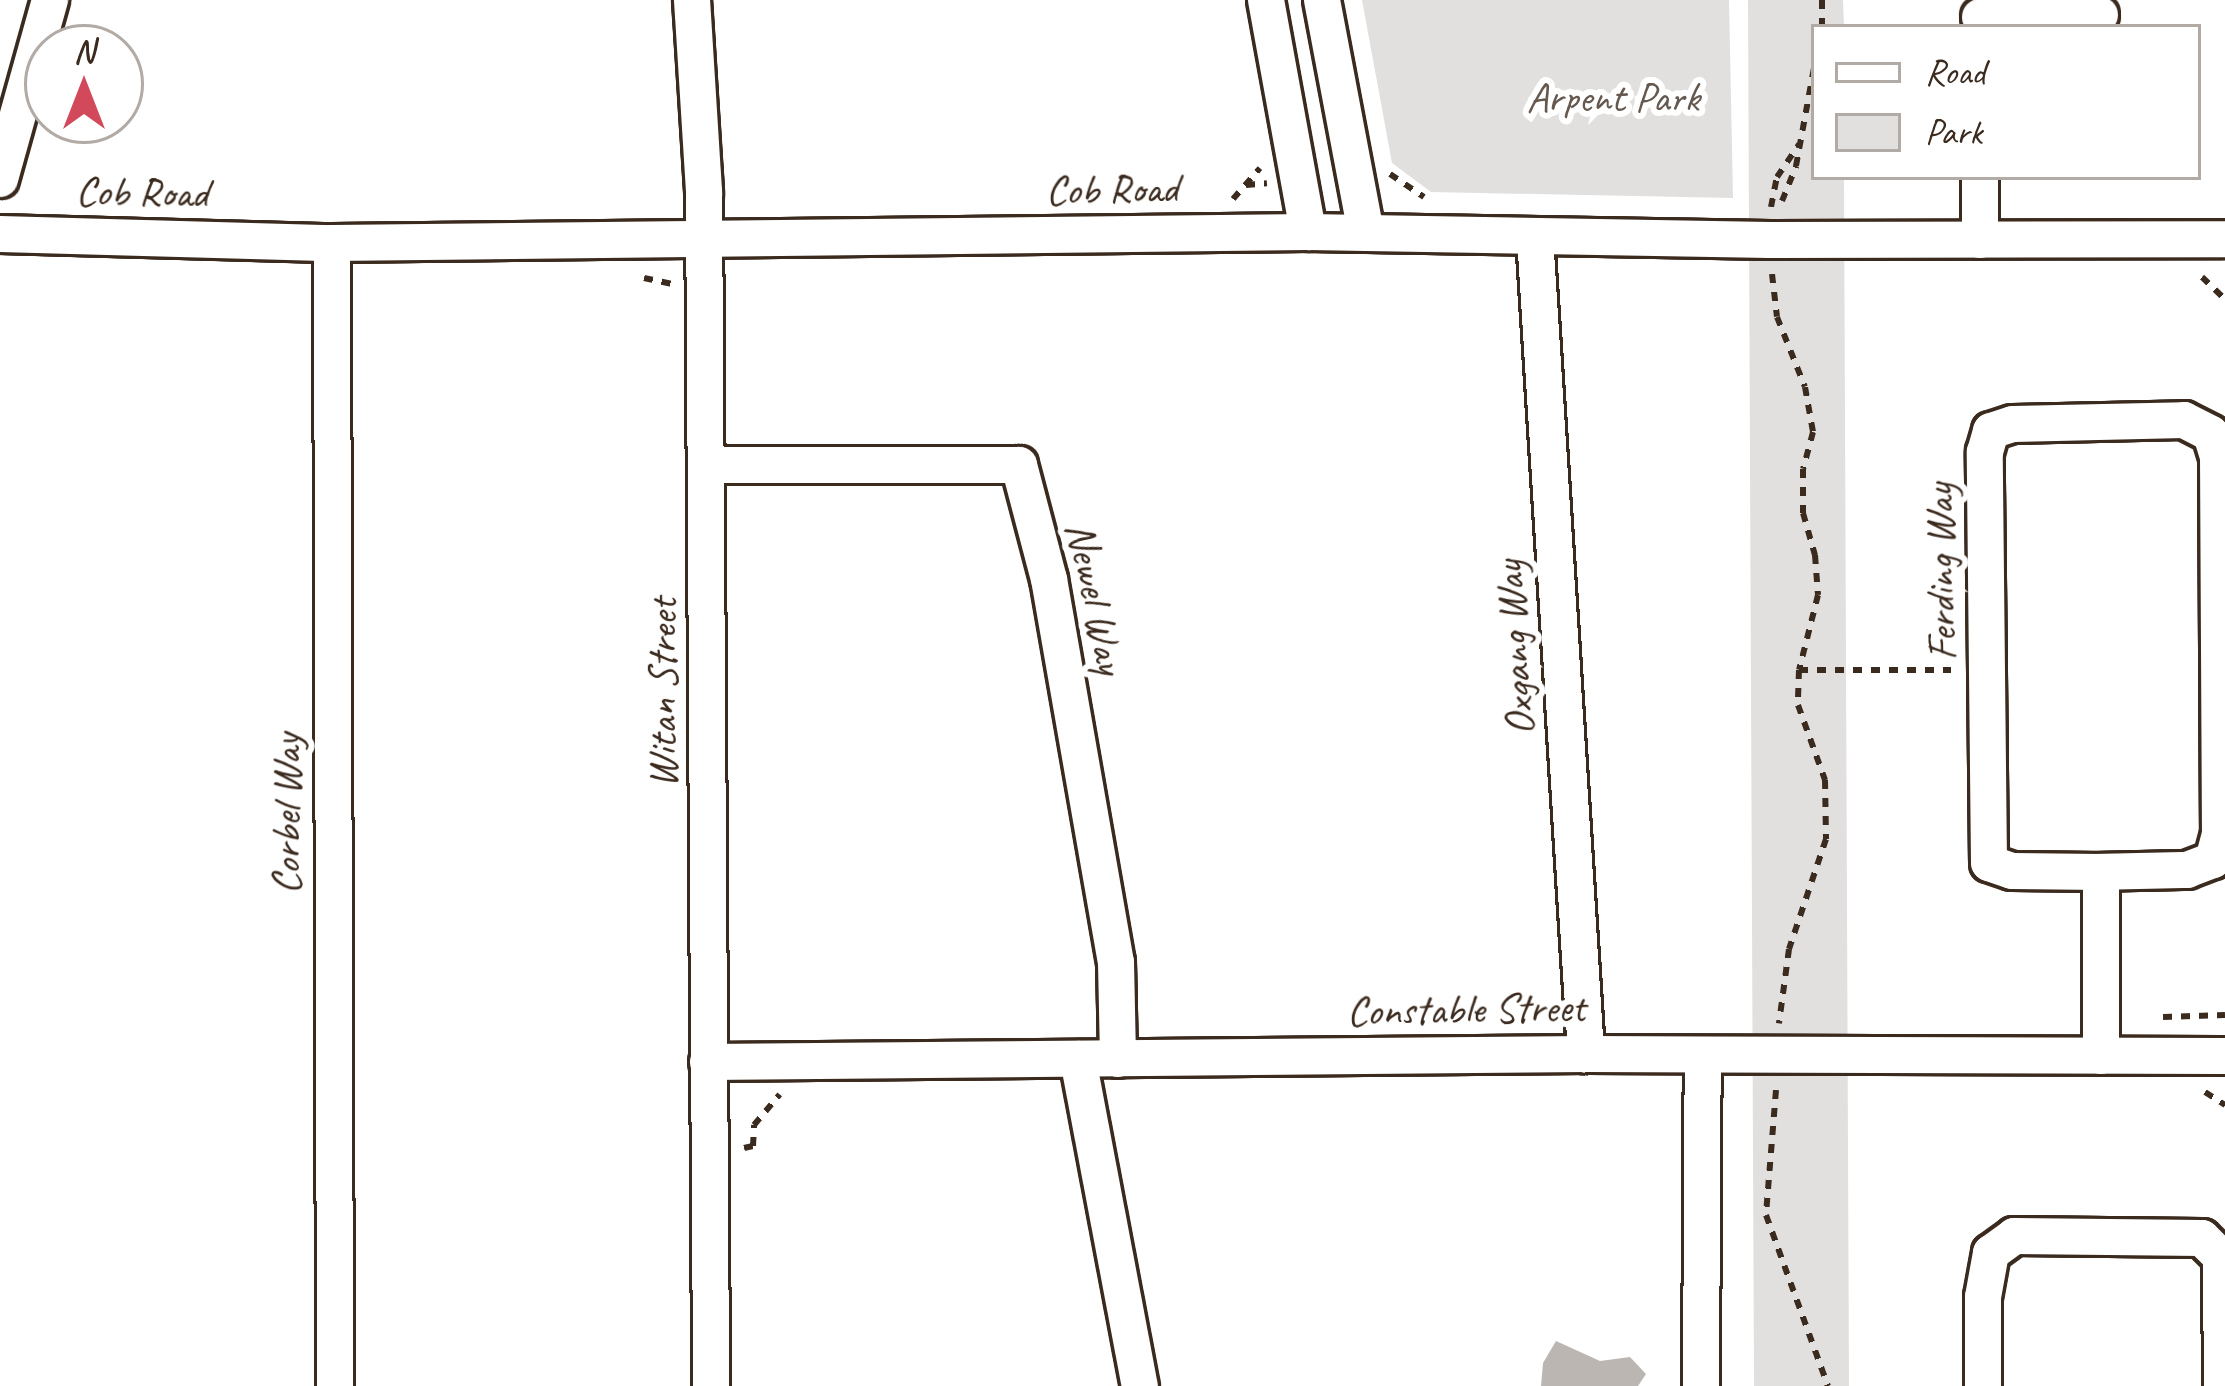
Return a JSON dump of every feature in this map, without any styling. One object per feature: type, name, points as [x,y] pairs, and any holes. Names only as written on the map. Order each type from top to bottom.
[{"type":"street","name":"Witan Street","points":[[692,0],[704,241],[707,465],[710,1386]]},
{"type":"street","points":[[1266,0],[1308,232]]},
{"type":"street","points":[[1322,0],[1366,233]]},
{"type":"street","points":[[0,179],[46,2]]},
{"type":"street","points":[[1980,15],[2100,15]]},
{"type":"street","points":[[1980,180],[1980,240]]},
{"type":"street","name":"Cob Road","points":[[0,234],[332,243],[1308,232],[1770,240],[2225,239]]},
{"type":"street","name":"Oxgang Way","points":[[1534,236],[1586,1054]]},
{"type":"street","name":"Corbel Way","points":[[332,243],[335,1386]]},
{"type":"street","name":"Ferding Way","points":[[2184,420],[2211,434],[2218,457],[2220,834],[2213,860],[2188,870],[2101,872],[2012,871],[1989,862],[1985,452],[1991,431],[2013,424],[2184,420]]},
{"type":"street","name":"Newel Way","points":[[707,465],[1019,465],[1049,579],[1116,962],[1118,1059]]},
{"type":"street","points":[[2101,872],[2101,1056]]},
{"type":"street","name":"Constable Street","points":[[708,1062],[1586,1054],[2225,1056]]},
{"type":"street","points":[[1702,1386],[1703,1056]]},
{"type":"street","points":[[1078,1059],[1140,1386]]},
{"type":"street","points":[[1983,1386],[1983,1297],[1991,1253],[2014,1236],[2202,1238],[2222,1256],[2222,1386]]},
{"type":"path","points":[[1777,201],[1799,144],[1811,83]]},
{"type":"path","points":[[1799,144],[1777,178],[1770,240],[1777,317],[1804,388],[1813,432],[1803,469],[1803,513],[1815,555],[1818,595],[1799,670],[1798,705],[1825,780],[1826,839],[1789,949],[1775,1055],[1766,1215],[1828,1386]]},
{"type":"path","points":[[1222,212],[1264,164]]},
{"type":"path","points":[[1354,170],[1378,166],[1430,200]]},
{"type":"path","points":[[1246,184],[1298,179]]},
{"type":"path","points":[[1750,201],[1804,201]]},
{"type":"path","points":[[622,278],[644,278]]},
{"type":"path","points":[[1799,670],[1987,670]]},
{"type":"path","points":[[736,1149],[753,1146],[754,1125],[782,1092],[798,1092]]},
{"type":"green space","name":"Arpent Park","points":[[1362,0],[1729,0],[1733,198],[1431,192],[1392,163]]},
{"type":"green space","points":[[1748,0],[1843,0],[1844,24],[1811,24],[1811,180],[1844,180],[1849,1386],[1754,1386]]},
{"type":"shaded area","points":[[1556,1341],[1600,1361],[1630,1357],[1646,1374],[1638,1386],[1541,1386],[1543,1363]]}]
